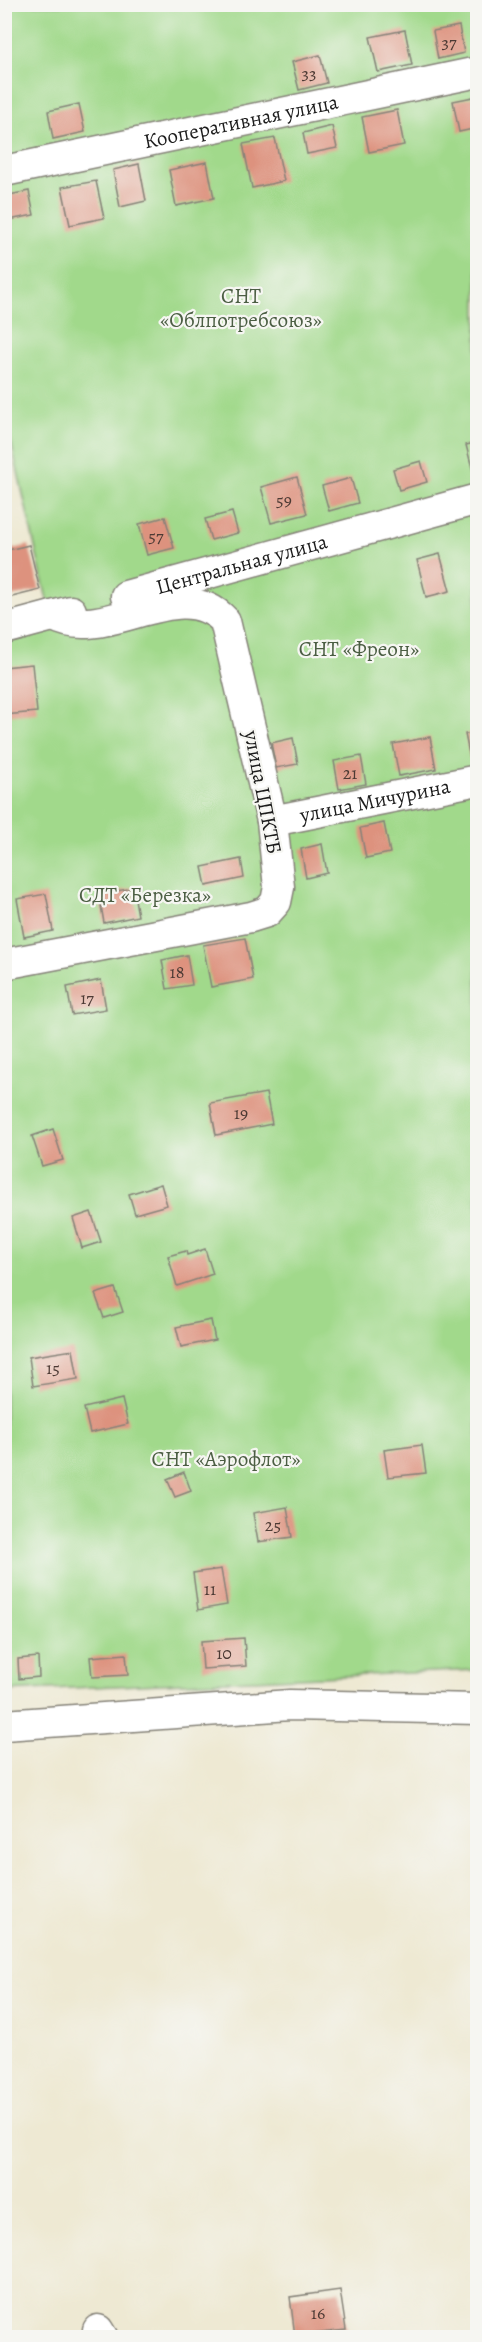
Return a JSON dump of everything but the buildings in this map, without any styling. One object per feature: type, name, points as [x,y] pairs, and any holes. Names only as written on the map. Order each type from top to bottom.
[{"type":"street","name":"Кооперативная улица","points":[[4,171],[477,72]]},
{"type":"street","name":"Центральная улица","points":[[4,629],[477,499]]},
{"type":"street","name":"улица ЦПКТБ","points":[[4,964],[267,912],[276,902],[279,887],[273,821],[225,621],[216,611],[204,604],[185,603],[79,624],[54,616]]},
{"type":"street","name":"улица Мичурина","points":[[273,821],[477,780]]},
{"type":"street","points":[[4,1725],[290,1706],[477,1709]]},
{"type":"green space","points":[[5,5],[477,5],[477,1670],[5,1691],[4,626],[50,613],[5,415]]},
{"type":"park label","name":"СНТ «Облпотребсоюз»","points":[[241,308]]},
{"type":"park label","name":"СНТ «Фреон»","points":[[359,649]]},
{"type":"park label","name":"СДТ «Березка»","points":[[145,895]]},
{"type":"park label","name":"СНТ «Аэрофлот»","points":[[226,1459]]}]
